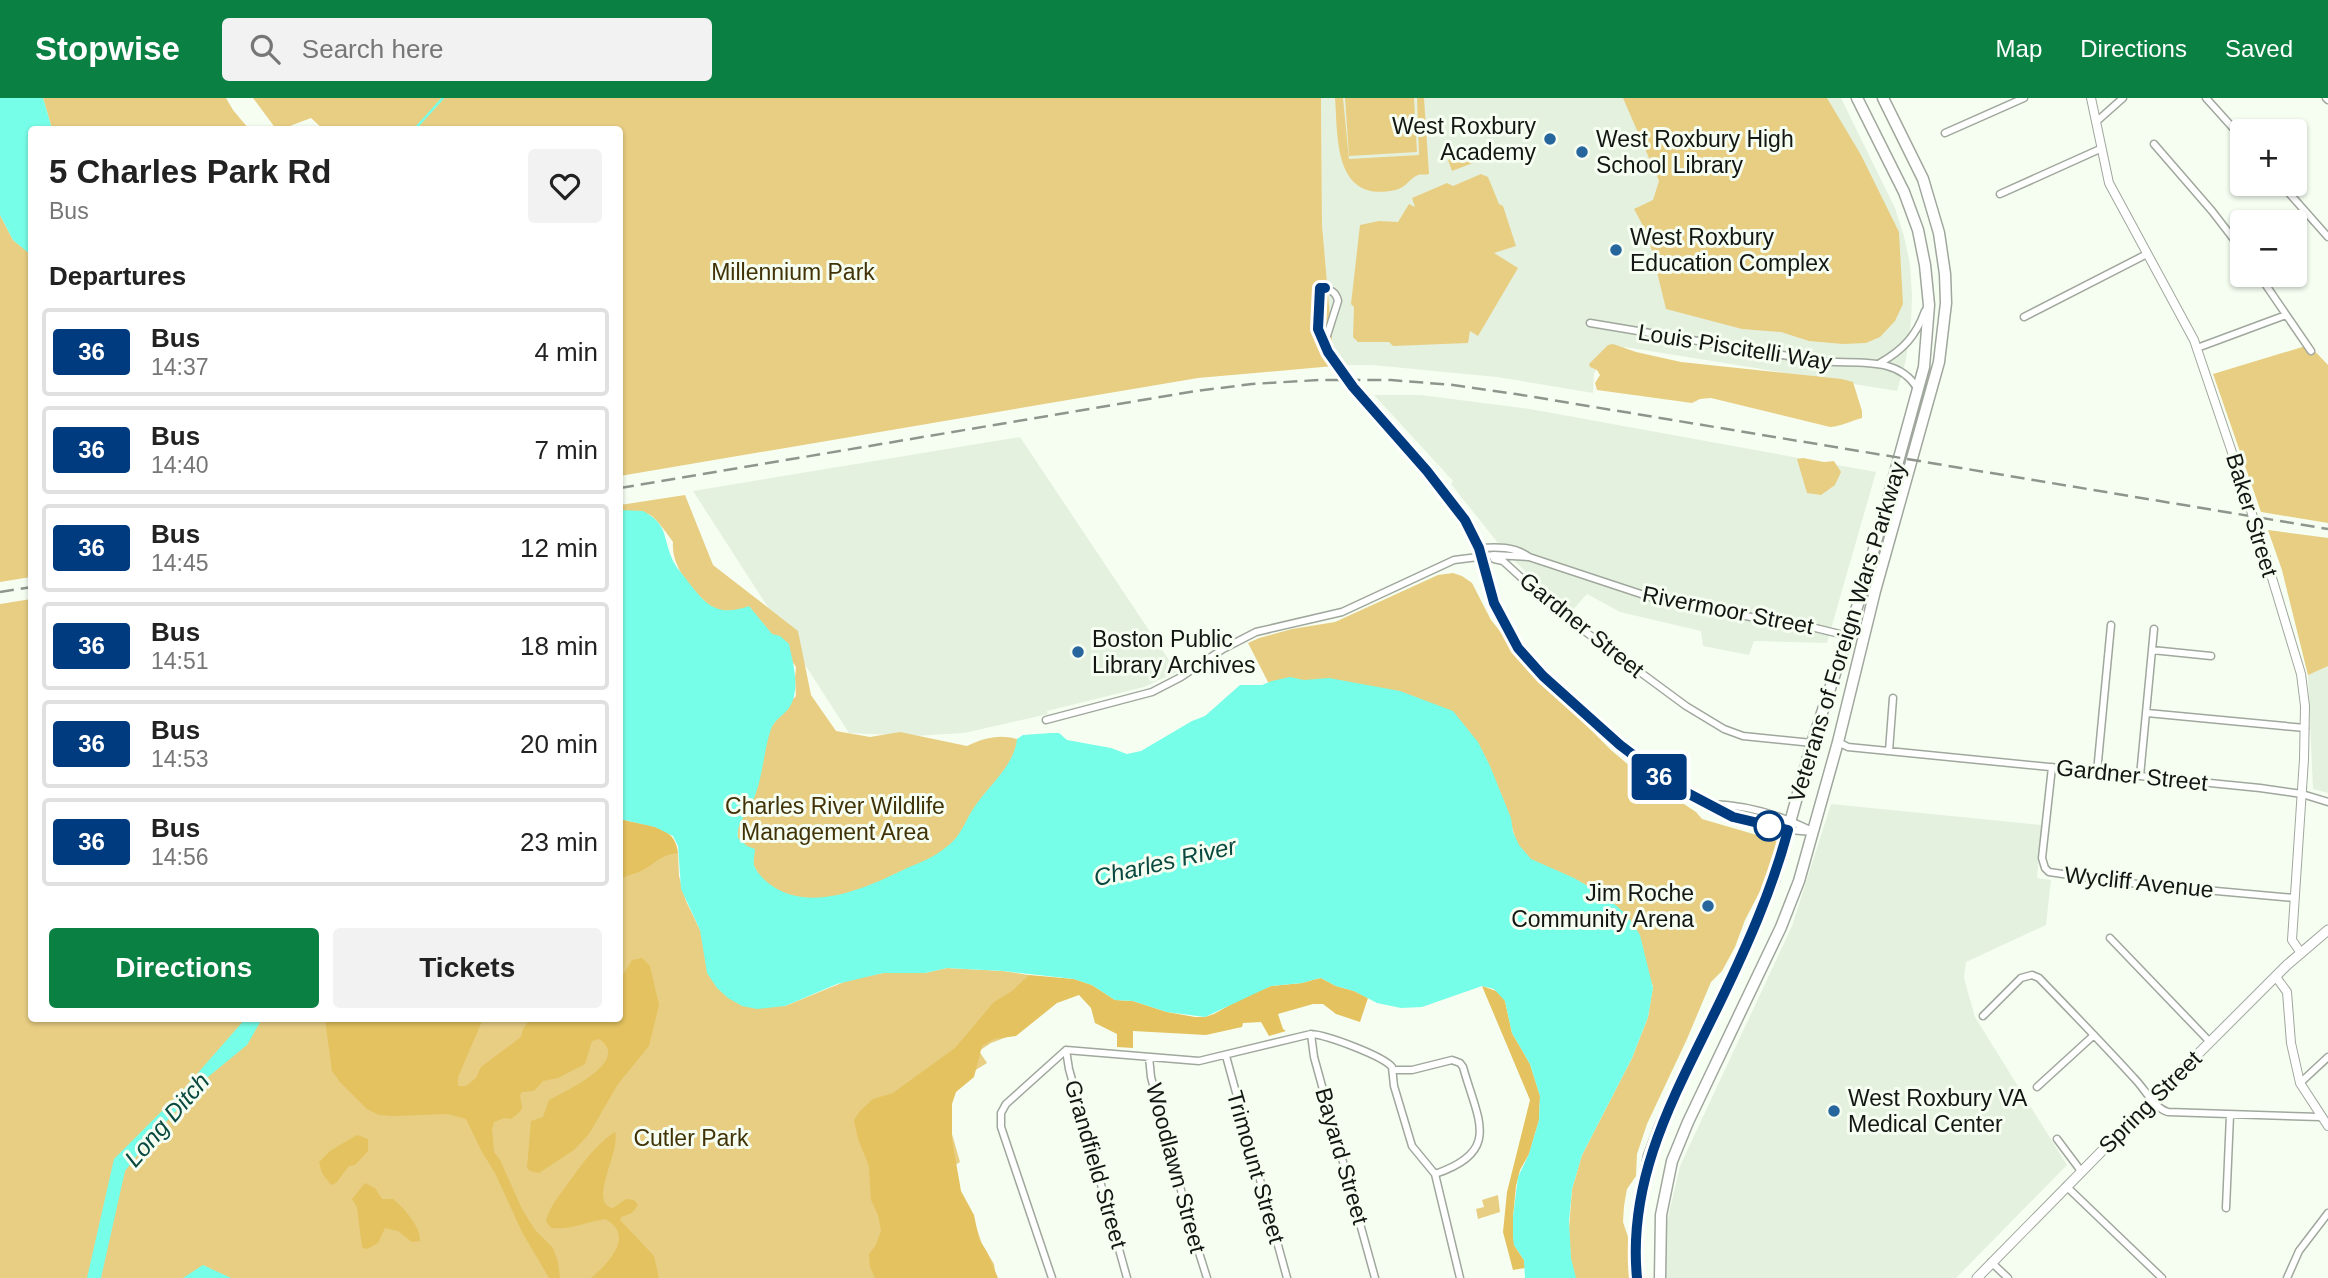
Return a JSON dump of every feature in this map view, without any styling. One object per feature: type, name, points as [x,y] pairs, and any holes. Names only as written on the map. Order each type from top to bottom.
[{"type":"highway","name":"Veterans of Foreign Wars Parkway","points":[[1636,1278],[1636,1232],[1649,1156],[1661,1124],[1761,914],[1776,874],[1812,743],[1848,636],[1918,389],[1927,344],[1928,299],[1924,257],[1914,218],[1901,185],[1857,98]]},
{"type":"highway","name":"Veterans of Foreign Wars Parkway","points":[[1660,1278],[1659,1242],[1663,1201],[1672,1161],[1788,911],[1838,742],[1875,592],[1938,366],[1945,316],[1944,260],[1933,206],[1918,166],[1883,98]]},
{"type":"highway","points":[[1640,1197],[1663,1201]]},
{"type":"main road","name":"Spring Street","points":[[1977,1278],[2210,1042],[2328,930]]},
{"type":"street","points":[[1945,133],[2024,98]]},
{"type":"street","name":"Baker Street","points":[[2091,98],[2109,183],[2197,348],[2241,479],[2301,674],[2305,728],[2292,940],[2301,953]]},
{"type":"street","points":[[2096,122],[2123,98]]},
{"type":"street","points":[[2206,98],[2230,125]]},
{"type":"street","points":[[2154,144],[2230,234]]},
{"type":"street","points":[[2000,194],[2101,149]]},
{"type":"street","points":[[2292,196],[2328,237]]},
{"type":"street","points":[[2024,317],[2147,254]]},
{"type":"street","points":[[2267,287],[2311,351]]},
{"type":"street","points":[[1325,342],[1338,301],[1332,290],[1320,288],[1318,329],[1328,352],[1353,387],[1432,476],[1465,520],[1479,548],[1498,612],[1518,648],[1543,676],[1656,774],[1683,792],[1733,817],[1790,825],[1813,832]]},
{"type":"street","points":[[1880,363],[1910,341],[1918,329],[1928,299]]},
{"type":"street","points":[[2197,348],[2286,315]]},
{"type":"street","name":"Louis Piscitelli Way","points":[[1590,323],[1818,361],[1880,363],[1912,378],[1918,389]]},
{"type":"street","name":"Rivermoor Street","points":[[1479,548],[1501,547],[1522,551],[1530,557]]},
{"type":"street","name":"Rivermoor Street","points":[[1046,720],[1152,692],[1256,632],[1342,612],[1454,560],[1494,555],[1530,557],[1650,597],[1799,624],[1848,636]]},
{"type":"street","name":"Gardner Street","points":[[1481,557],[1503,561],[1560,613],[1676,699],[1724,729],[1743,736],[1812,743]]},
{"type":"street","points":[[2097,772],[2111,625]]},
{"type":"street","points":[[2140,776],[2154,629]]},
{"type":"street","points":[[2152,650],[2211,656]]},
{"type":"street","points":[[1889,751],[1893,698]]},
{"type":"street","points":[[2147,713],[2305,728]]},
{"type":"street","name":"Gardner Street","points":[[1838,742],[1848,747],[2302,794],[2328,802]]},
{"type":"street","name":"Wycliff Avenue","points":[[2052,767],[2042,859],[2045,868],[2056,874],[2294,898]]},
{"type":"street","points":[[1710,804],[1737,804],[1781,816],[1790,825]]},
{"type":"street","points":[[2110,939],[2210,1042]]},
{"type":"street","points":[[1983,1016],[2021,978],[2032,975],[2039,978],[2094,1035],[2159,1109],[2168,1112],[2320,1117]]},
{"type":"street","points":[[2276,977],[2287,992],[2291,1043],[2300,1083],[2328,1126]]},
{"type":"street","points":[[1052,1278],[1002,1132],[1000,1118],[1011,1099],[1066,1050],[1199,1061],[1311,1034],[1327,1037],[1387,1061],[1394,1070],[1394,1086],[1412,1146],[1435,1174],[1460,1278]]},
{"type":"street","name":"Bayard Street","points":[[1311,1034],[1314,1057],[1375,1278]]},
{"type":"street","points":[[2037,1087],[2094,1035]]},
{"type":"street","name":"Grandfield Street","points":[[1066,1050],[1127,1278]]},
{"type":"street","name":"Trimount Street","points":[[1226,1056],[1287,1278]]},
{"type":"street","name":"Woodlawn Street","points":[[1149,1057],[1151,1077],[1207,1278]]},
{"type":"street","points":[[2300,1083],[2328,1057]]},
{"type":"street","points":[[1394,1070],[1412,1070],[1452,1060],[1460,1063],[1462,1067],[1479,1126],[1479,1141],[1474,1153],[1464,1162],[1435,1174]]},
{"type":"street","points":[[2226,1208],[2230,1115]]},
{"type":"street","points":[[2057,1139],[2081,1171]]},
{"type":"street","points":[[2066,1186],[2162,1278]]},
{"type":"street","points":[[2287,1278],[2299,1251],[2328,1213]]},
{"type":"street","points":[[1991,1262],[2008,1278]]},
{"type":"shaded area","name":"West Roxbury Education Complex","points":[[1321,98],[1841,98],[1895,208],[1910,264],[1911,321],[1906,360],[1897,391],[1625,347],[1602,363],[1594,373],[1593,393],[1497,377],[1372,365],[1345,365],[1333,351],[1322,225]]},
{"type":"shaded area","points":[[1374,395],[1421,395],[1530,409],[1876,472],[1827,643],[1754,641],[1749,655],[1703,646],[1701,631],[1620,612],[1587,594],[1570,613],[1506,553],[1451,484],[1453,481]]},
{"type":"shaded area","points":[[1020,437],[1177,672],[1144,687],[1047,711],[1048,714],[964,733],[914,736],[849,733],[693,491]]},
{"type":"shaded area","points":[[2268,530],[2328,538],[2328,793],[2313,789],[2308,675],[2282,570]]},
{"type":"shaded area","points":[[1831,804],[2042,825],[2037,878],[2051,880],[2046,925],[1966,962],[1964,978],[1975,1017],[2067,1165],[1956,1278],[1666,1278],[1666,1226],[1680,1166],[1792,926]]},
{"type":"shaded area","points":[[623,820],[656,827],[671,836],[678,853],[662,857],[623,878]]},
{"type":"shaded area","points":[[642,958],[650,966],[659,1005],[649,1046],[618,1084],[589,1134],[574,1150],[539,1173],[527,1168],[531,1121],[543,1117],[549,1100],[580,1083],[602,1066],[608,1057],[607,1048],[599,1039],[592,1041],[585,1064],[558,1078],[543,1081],[534,1091],[522,1092],[522,1108],[519,1113],[511,1119],[504,1118],[494,1122],[492,1129],[494,1152],[522,1209],[535,1230],[553,1248],[560,1278],[549,1278],[522,1232],[466,1119],[448,1114],[379,1115],[367,1109],[332,1071],[325,1022],[482,1022],[458,1077],[458,1086],[466,1086],[476,1078],[481,1067],[521,1037],[528,1022],[623,1022],[623,975],[632,960]]},
{"type":"shaded area","points":[[1029,975],[1074,979],[1092,985],[1115,1000],[1133,1001],[1167,1012],[1195,1017],[1214,1014],[1271,986],[1321,978],[1368,998],[1360,1022],[1336,1014],[1323,1004],[1313,1004],[1278,1014],[1286,1031],[1269,1036],[1261,1022],[1243,1023],[1242,1027],[1206,1035],[1133,1031],[1133,1048],[1117,1047],[1117,1034],[1095,1023],[1091,1008],[1079,995],[1057,1003],[1016,1036],[994,1039],[982,1046],[974,1077],[956,1092],[952,1104],[952,1139],[961,1191],[974,1215],[979,1239],[998,1278],[875,1278],[870,1267],[869,1254],[876,1245],[881,1230],[871,1200],[869,1166],[854,1120],[873,1099],[893,1093],[955,1048],[994,1002],[1012,991]]},
{"type":"shaded area","points":[[1482,986],[1499,992],[1505,1001],[1512,1033],[1530,1064],[1540,1096],[1539,1120],[1529,1154],[1520,1170],[1513,1217],[1514,1245],[1524,1260],[1525,1268],[1513,1270],[1503,1232],[1507,1192],[1530,1100]]},
{"type":"shaded area","points":[[615,1132],[614,1152],[603,1197],[606,1204],[613,1208],[626,1199],[634,1200],[638,1205],[632,1213],[620,1220],[654,1256],[659,1278],[591,1278],[605,1265],[616,1249],[619,1241],[614,1226],[605,1219],[572,1227],[551,1228],[546,1221],[556,1200],[584,1161]]},
{"type":"shaded area","points":[[357,1135],[368,1139],[368,1151],[331,1185],[322,1173],[319,1162],[330,1151]]},
{"type":"shaded area","points":[[365,1183],[375,1188],[382,1199],[393,1199],[402,1207],[415,1224],[420,1241],[412,1242],[398,1231],[385,1228],[378,1243],[367,1249],[362,1247],[357,1207],[352,1199]]},
{"type":"green space","points":[[43,98],[226,98],[246,126],[51,126]]},
{"type":"green space","name":"Millennium Park","points":[[253,98],[1321,98],[1322,225],[1333,351],[1345,365],[1198,378],[623,475],[623,126],[320,126],[311,118],[290,126],[274,126]]},
{"type":"green space","points":[[1335,98],[1343,98],[1349,159],[1419,155],[1417,98],[1424,98],[1429,174],[1418,175],[1400,188],[1390,191],[1371,191],[1358,185],[1348,175],[1342,161]]},
{"type":"green space","points":[[1345,98],[1414,98],[1417,152],[1349,156]]},
{"type":"green space","points":[[1623,98],[1827,98],[1861,155],[1899,232],[1903,304],[1895,321],[1880,337],[1866,343],[1843,344],[1809,341],[1781,332],[1742,329],[1666,309],[1648,235],[1634,209],[1653,200],[1659,181]]},
{"type":"green space","points":[[1473,149],[1478,161],[1452,171],[1448,160]]},
{"type":"green space","points":[[1481,174],[1488,177],[1499,204],[1503,206],[1516,246],[1494,253],[1518,268],[1478,336],[1470,331],[1468,343],[1393,346],[1389,342],[1358,342],[1353,337],[1354,307],[1351,304],[1360,225],[1379,221],[1398,222],[1409,204],[1415,207],[1412,198],[1447,183],[1453,186]]},
{"type":"green space","points":[[0,215],[13,240],[28,252],[28,577],[0,582]]},
{"type":"green space","points":[[1613,344],[1681,362],[1853,382],[1862,418],[1830,427],[1711,398],[1692,403],[1597,390],[1595,383],[1600,375],[1589,364],[1608,345]]},
{"type":"green space","points":[[2309,345],[2328,365],[2328,523],[2261,512],[2213,374]]},
{"type":"green space","points":[[1797,459],[1834,461],[1841,472],[1835,485],[1821,495],[1807,493]]},
{"type":"green space","name":"Charles River Wildlife Management Area","points":[[685,495],[713,565],[798,631],[811,695],[836,731],[870,737],[900,732],[967,746],[998,737],[1017,739],[1017,742],[1065,741],[970,837],[851,905],[770,893],[738,839],[738,830],[748,759],[779,713],[796,696],[796,667],[792,661],[737,626],[699,596],[675,561],[673,542],[662,527],[650,515],[623,514],[623,505]]},
{"type":"green space","points":[[2268,530],[2328,538],[2328,666],[2308,675],[2282,570]]},
{"type":"green space","points":[[1453,573],[1472,583],[1491,620],[1528,667],[1611,750],[1643,777],[1696,812],[1702,819],[1781,842],[1776,847],[1769,874],[1745,920],[1735,947],[1722,971],[1711,982],[1647,1124],[1637,1154],[1636,1176],[1627,1189],[1624,1206],[1623,1222],[1629,1240],[1630,1278],[1575,1278],[1569,1229],[1572,1189],[1582,1155],[1632,1058],[1648,1017],[1653,986],[1594,890],[1575,879],[1530,861],[1518,847],[1504,801],[1269,684],[1248,643],[1292,629],[1335,622],[1438,575]]},
{"type":"green space","name":"Cutler Park","points":[[28,599],[28,1022],[623,1022],[623,820],[655,827],[678,853],[679,876],[686,901],[700,930],[785,1006],[849,980],[883,973],[925,973],[947,968],[1029,975],[1049,996],[1015,1034],[991,1043],[979,1051],[987,1063],[945,1089],[944,1106],[960,1162],[938,1176],[963,1200],[994,1264],[996,1278],[0,1278],[0,604]]},
{"type":"green space","points":[[1498,1195],[1500,1212],[1478,1219],[1476,1209],[1484,1207],[1482,1200]]},
{"type":"water","points":[[0,98],[43,98],[51,126],[28,126],[28,252],[13,240],[0,215]]},
{"type":"water","name":"Charles River","points":[[623,510],[643,511],[660,525],[675,565],[706,602],[728,610],[749,606],[772,634],[780,636],[789,644],[795,676],[793,701],[771,729],[756,794],[738,833],[738,838],[755,849],[754,865],[759,873],[771,885],[787,893],[804,897],[839,894],[875,883],[941,851],[959,834],[975,806],[1011,758],[1017,739],[1023,735],[1059,733],[1067,740],[1111,748],[1127,754],[1141,751],[1205,716],[1240,685],[1262,685],[1290,677],[1304,680],[1329,678],[1400,691],[1453,711],[1478,742],[1490,766],[1519,845],[1531,859],[1574,878],[1605,896],[1627,915],[1640,935],[1653,988],[1648,1017],[1632,1058],[1582,1155],[1572,1189],[1569,1221],[1571,1258],[1576,1278],[1525,1278],[1524,1260],[1514,1245],[1513,1217],[1518,1177],[1529,1154],[1539,1120],[1540,1096],[1530,1064],[1512,1033],[1505,1001],[1494,989],[1482,986],[1422,1007],[1401,1008],[1377,1003],[1321,978],[1271,986],[1205,1017],[1167,1012],[1133,1001],[1115,1000],[1092,985],[1074,979],[947,968],[925,973],[883,973],[837,984],[785,1006],[757,1009],[742,1006],[728,998],[707,973],[700,930],[681,889],[678,846],[673,836],[655,827],[623,820]]},
{"type":"water","name":"Long Ditch","points":[[242,1022],[260,1022],[247,1045],[208,1077],[149,1140],[125,1171],[101,1278],[87,1278],[114,1159],[182,1091]]},
{"type":"water","points":[[203,1265],[231,1278],[183,1278]]},
{"type":"waterway","points":[[418,126],[443,98]]},
{"type":"railway","points":[[623,487],[1196,391],[1319,380],[1391,380],[1516,394],[2328,529]]},
{"type":"railway","points":[[0,592],[28,588]]},
{"type":"bus line","name":"36","points":[[1325,288],[1320,288],[1318,329],[1328,352],[1353,387],[1427,471],[1465,520],[1479,548],[1494,603],[1518,648],[1543,676],[1656,774],[1683,792],[1733,817],[1788,830],[1761,914],[1661,1124],[1652,1149],[1637,1218],[1637,1278]]},
{"type":"place","name":"West Roxbury Academy","points":[[1550,139]]},
{"type":"place","name":"West Roxbury High School Library","points":[[1582,152]]},
{"type":"place","name":"West Roxbury Education Complex","points":[[1616,250]]},
{"type":"place","name":"Boston Public Library Archives","points":[[1078,652]]},
{"type":"place","name":"Jim Roche Community Arena","points":[[1708,906]]},
{"type":"place","name":"West Roxbury VA Medical Center","points":[[1834,1111]]}]
